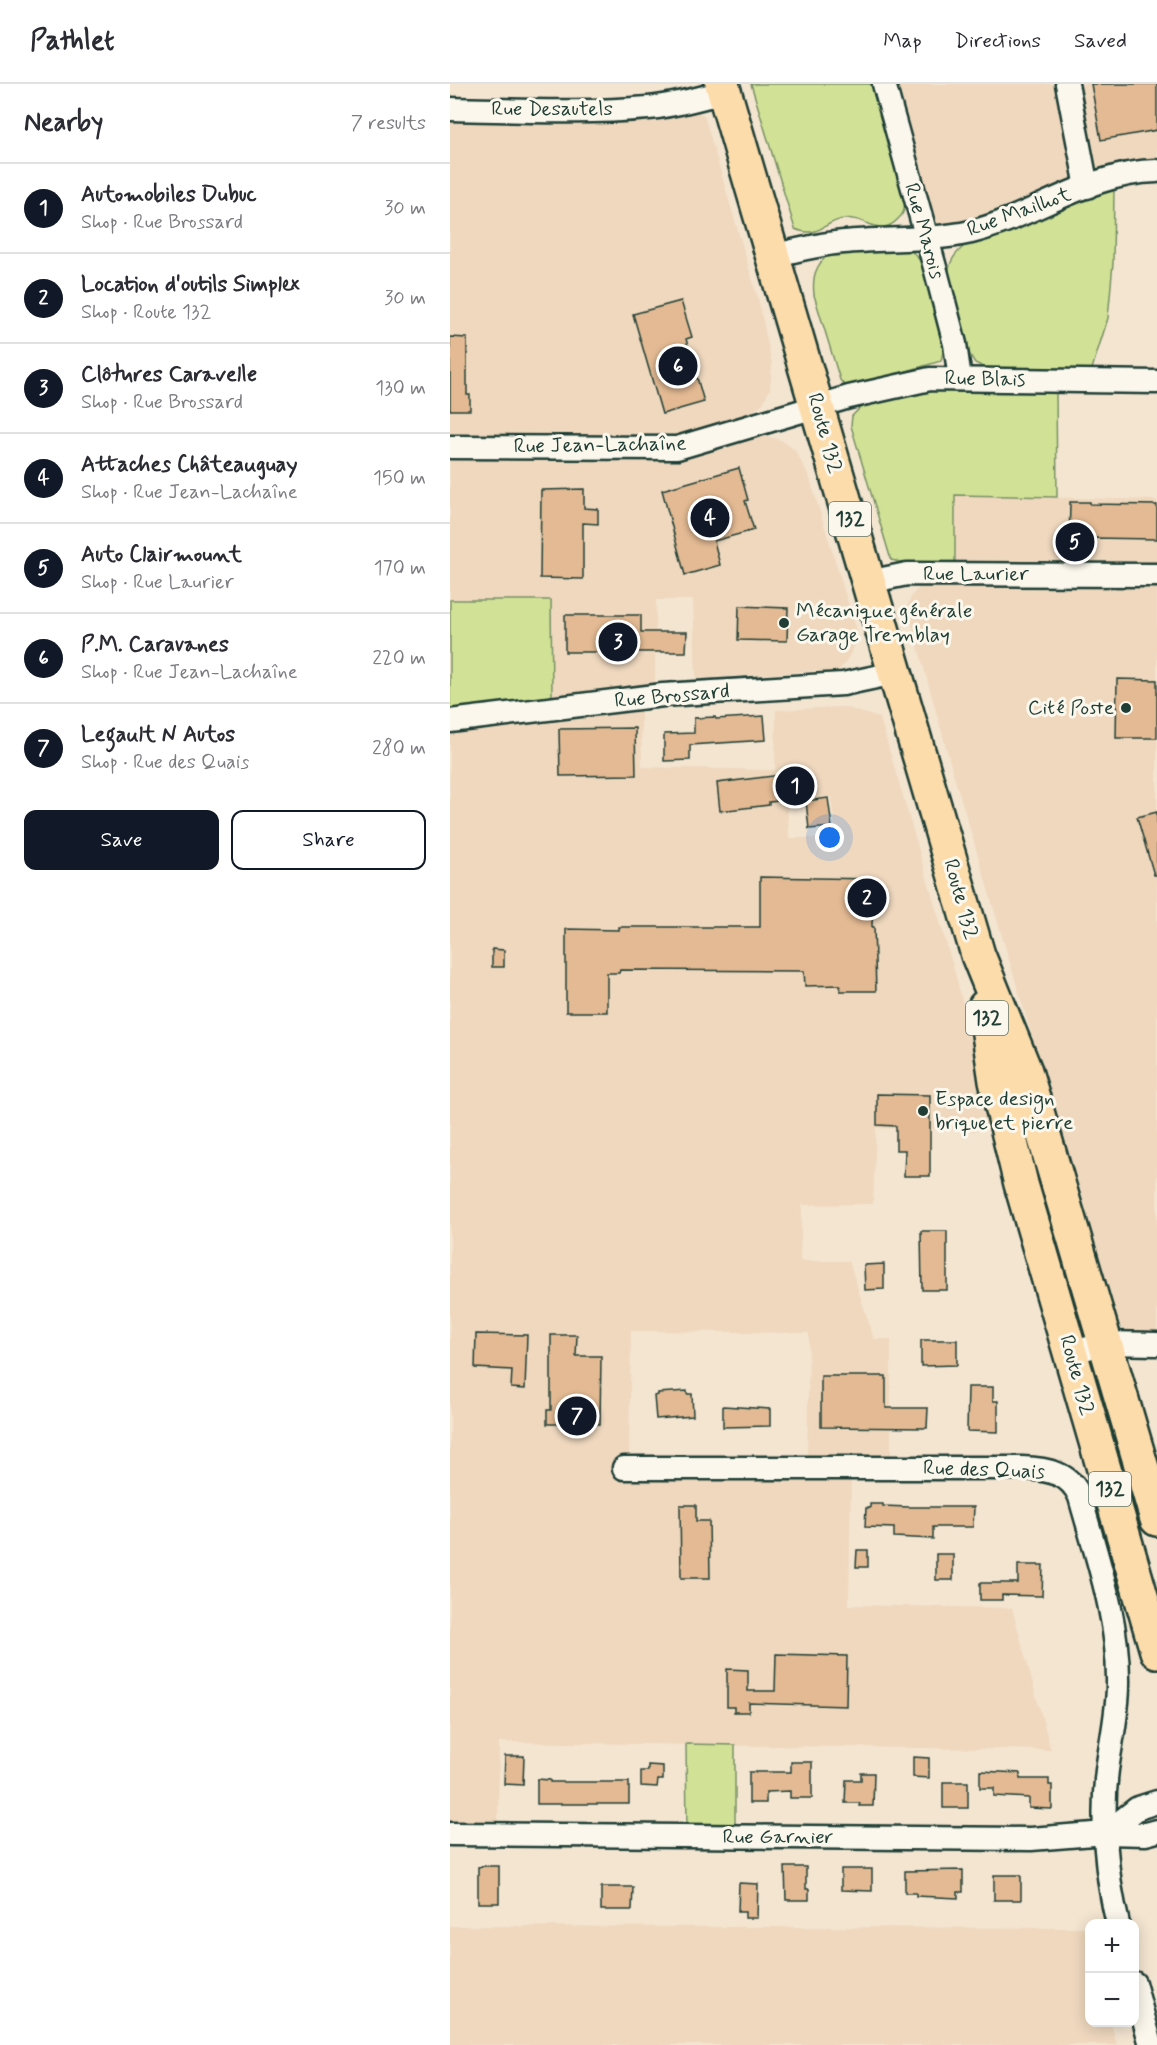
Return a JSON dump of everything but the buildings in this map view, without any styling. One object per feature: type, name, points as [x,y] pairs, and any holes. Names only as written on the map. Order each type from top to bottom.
[{"type":"highway","name":"Route 132","points":[[723,88],[978,955],[1025,1071],[1157,1519]]},
{"type":"highway","name":"Route 132","points":[[978,955],[994,1071],[1010,1137],[1157,1651]]},
{"type":"highway","points":[[1010,1137],[1041,1128]]},
{"type":"street","name":"Rue Marois","points":[[884,84],[952,335],[960,379]]},
{"type":"street","points":[[1067,84],[1087,187]]},
{"type":"street","name":"Rue Desautels","points":[[450,109],[562,111],[646,109],[682,103],[723,88]]},
{"type":"street","name":"Rue Mailhot","points":[[773,256],[843,242],[956,234],[991,226],[1123,175],[1157,171]]},
{"type":"street","name":"Rue Blais","points":[[817,407],[907,382],[930,379],[1157,382]]},
{"type":"street","name":"Rue Jean-Lachaîne","points":[[450,447],[677,448],[817,407]]},
{"type":"street","name":"Rue Laurier","points":[[868,582],[907,574],[1157,575]]},
{"type":"street","name":"Rue Brossard","points":[[450,721],[663,695],[843,684],[895,673]]},
{"type":"street","points":[[1071,1353],[1105,1343],[1157,1344]]},
{"type":"street","name":"Rue des Quais","points":[[624,1468],[1022,1468],[1052,1471],[1063,1476],[1076,1488],[1080,1497],[1114,1623],[1118,1684],[1106,1782],[1106,1833],[1109,1883],[1117,1919]]},
{"type":"street","points":[[1106,1833],[1138,1808],[1157,1802]]},
{"type":"street","name":"Rue Garnier","points":[[450,1834],[1031,1839],[1106,1833],[1146,1834],[1157,1831]]},
{"type":"street","points":[[1139,2001],[1151,2045]]},
{"type":"shaded area","points":[[895,84],[1157,84],[1157,161],[1105,167],[1004,211],[961,225],[939,226],[930,214]]},
{"type":"shaded area","points":[[692,110],[704,115],[759,302],[772,364],[770,389],[763,403],[751,413],[677,435],[450,434],[450,114]]},
{"type":"shaded area","points":[[765,436],[781,440],[795,450],[809,476],[859,638],[844,665],[837,671],[828,672],[696,679],[693,600],[656,600],[655,682],[450,710],[450,459],[662,461],[684,459]]},
{"type":"shaded area","points":[[955,495],[1157,500],[1157,567],[976,565],[955,562]]},
{"type":"shaded area","points":[[936,584],[1063,587],[1157,586],[1157,1336],[1138,1336],[1125,1331],[1118,1324],[952,769],[907,607],[912,595],[920,587]]},
{"type":"shaded area","points":[[844,707],[880,718],[955,973],[994,1123],[976,1131],[876,1128],[873,1204],[802,1205],[800,1261],[849,1261],[874,1339],[891,1339],[891,1459],[807,1459],[809,1333],[631,1331],[629,1458],[617,1458],[616,1476],[851,1477],[849,1605],[1012,1608],[1051,1750],[499,1742],[498,1828],[450,1828],[450,730],[641,708],[642,767],[775,770],[776,710]],"holes":[[[831,797],[836,838],[789,838],[787,800]]]},
{"type":"shaded area","points":[[450,1926],[1085,1928],[1085,2027],[1112,2027],[1117,2045],[450,2045]]},
{"type":"green space","points":[[751,84],[873,84],[904,198],[904,210],[900,217],[885,227],[858,220],[843,219],[815,231],[803,232],[795,229]]},
{"type":"green space","points":[[1114,187],[1113,263],[1108,318],[1091,372],[990,370],[975,363],[970,355],[948,276],[955,256],[964,246]]},
{"type":"green space","points":[[903,248],[914,253],[921,262],[927,277],[945,342],[941,361],[852,387],[845,386],[840,380],[814,295],[816,272],[820,263],[829,254]]},
{"type":"green space","points":[[922,386],[1056,390],[1057,497],[955,495],[955,562],[906,563],[891,560],[851,426],[852,416],[864,404]]},
{"type":"green space","points":[[450,600],[551,600],[552,696],[450,710]]},
{"type":"green space","points":[[686,1744],[735,1745],[735,1830],[687,1829]]},
{"type":"place","name":"P.M. Caravanes","points":[[678,366]]},
{"type":"place","name":"Attaches Châteauguay","points":[[710,518]]},
{"type":"place","name":"Auto Clairmount","points":[[1075,542]]},
{"type":"place","name":"Mécanique générale Garage Tremblay","points":[[784,623]]},
{"type":"place","name":"Clôtures Caravelle","points":[[618,642]]},
{"type":"place","name":"Cité Poste","points":[[1126,708]]},
{"type":"place","name":"Automobiles Dubuc","points":[[795,786]]},
{"type":"place","name":"Location d'outils Simplex","points":[[867,898]]},
{"type":"place","name":"Espace design brique et pierre","points":[[923,1111]]},
{"type":"place","name":"Legault N Autos","points":[[577,1416]]}]
